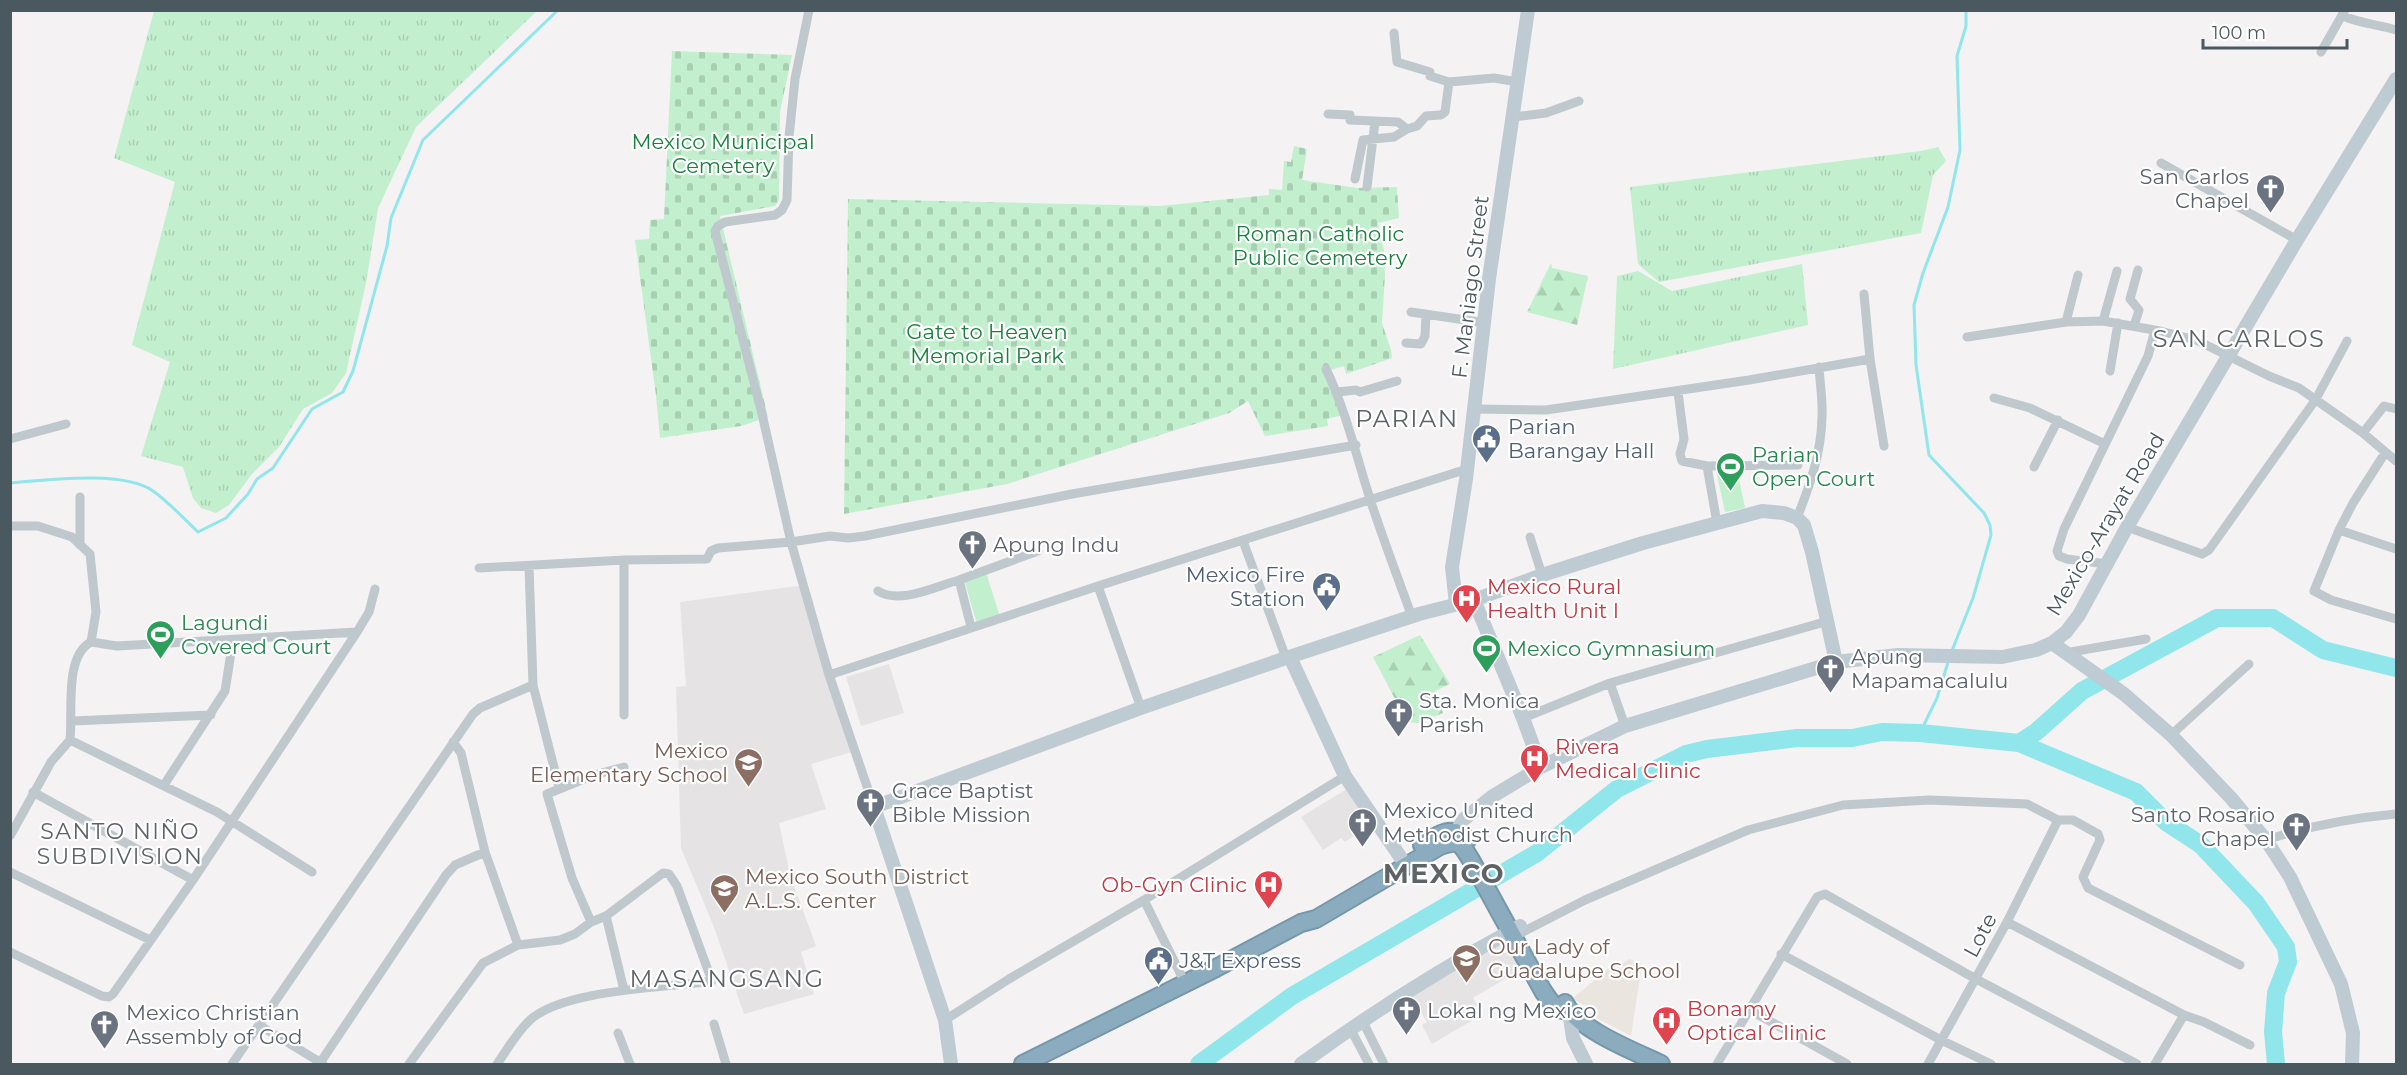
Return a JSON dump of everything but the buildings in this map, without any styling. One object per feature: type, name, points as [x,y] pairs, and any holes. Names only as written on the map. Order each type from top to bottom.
[{"type":"highway","points":[[1301,922],[1312,911],[1438,835],[1446,831],[1453,837]]},
{"type":"highway","points":[[1023,1065],[1301,922],[1316,919],[1453,837],[1462,834],[1469,840],[1475,858],[1517,931],[1569,1011],[1602,1034],[1661,1065]]},
{"type":"main road","name":"F. Maniago Street","points":[[1456,604],[1452,567],[1476,409],[1490,279],[1528,10]]},
{"type":"main road","name":"Mexico-Arayat Road","points":[[1453,837],[1464,819],[1493,796],[1541,767],[1625,726],[1836,662],[1888,656],[2002,657],[2023,654],[2052,643],[2066,632],[2079,615],[2127,526],[2297,240],[2397,79]]},
{"type":"main road","points":[[951,1065],[945,1020],[874,807],[1142,708],[1412,616],[1473,600],[1542,575],[1762,511],[1784,513],[1797,518],[1804,525],[1836,662]]},
{"type":"main road","points":[[1473,600],[1523,718],[1541,767]]},
{"type":"main road","points":[[2052,643],[2124,694],[2171,735],[2232,798],[2266,840],[2290,877],[2341,984],[2353,1033],[2352,1065]]},
{"type":"main road","points":[[1288,658],[1345,776],[1401,858]]},
{"type":"main road","points":[[1301,1065],[1362,1020],[1517,931]]},
{"type":"main road","points":[[1569,1011],[1573,1038],[1586,1065]]},
{"type":"street","points":[[809,10],[795,79],[789,137],[787,200],[782,210],[775,215],[725,222],[715,231],[762,414],[791,542],[829,675],[874,807]]},
{"type":"street","points":[[2321,52],[2344,13],[2363,24],[2377,24],[2397,30]]},
{"type":"street","points":[[1394,33],[1397,62],[1430,72],[1430,76],[1449,82],[1494,78],[1518,82]]},
{"type":"street","points":[[1355,179],[1363,140],[1394,137],[1417,126],[1426,116],[1441,115],[1445,112],[1449,82]]},
{"type":"street","points":[[1514,117],[1546,113],[1579,100]]},
{"type":"street","points":[[1328,114],[1350,114],[1350,120],[1398,122],[1407,129]]},
{"type":"street","points":[[1367,187],[1375,122]]},
{"type":"street","points":[[2161,163],[2297,240]]},
{"type":"street","points":[[2134,326],[2139,310],[2130,299],[2138,270]]},
{"type":"street","points":[[2103,321],[2117,272]]},
{"type":"street","points":[[2066,322],[2078,274]]},
{"type":"street","points":[[1864,294],[1870,359],[1884,446]]},
{"type":"street","points":[[1411,312],[1486,323]]},
{"type":"street","points":[[1406,343],[1421,344],[1424,340],[1426,314]]},
{"type":"street","points":[[1967,337],[2066,322],[2103,321],[2196,340],[2316,399],[2397,461]]},
{"type":"street","points":[[2110,371],[2118,323]]},
{"type":"street","points":[[2107,564],[2067,559],[2059,556],[2057,551],[2064,529],[2148,356],[2155,330]]},
{"type":"street","points":[[2127,526],[2205,553],[2316,399],[2347,341]]},
{"type":"street","points":[[1476,409],[1546,410],[1678,392],[1870,359]]},
{"type":"street","points":[[1797,518],[1814,474],[1819,452],[1822,418],[1819,367]]},
{"type":"street","points":[[1326,369],[1356,445],[1370,499],[1412,616]]},
{"type":"street","points":[[1337,392],[1356,390],[1360,392],[1396,381]]},
{"type":"street","points":[[1678,392],[1684,439],[1680,457],[1682,461],[1707,466],[1798,465]]},
{"type":"street","points":[[1994,398],[2022,405],[2105,444]]},
{"type":"street","points":[[2363,433],[2384,406],[2397,409]]},
{"type":"street","points":[[2034,467],[2058,420]]},
{"type":"street","points":[[10,439],[66,424]]},
{"type":"street","points":[[479,568],[624,560],[707,559],[714,548],[791,542],[830,536],[839,538],[865,536],[1072,494],[1356,445]]},
{"type":"street","points":[[2385,453],[2353,503],[2339,530],[2314,591],[2331,600],[2397,619]]},
{"type":"street","points":[[1707,466],[1718,523]]},
{"type":"street","points":[[829,675],[970,627],[1467,469]]},
{"type":"street","points":[[80,497],[80,545]]},
{"type":"street","points":[[10,526],[38,526],[72,537],[90,554],[96,612],[91,642]]},
{"type":"street","points":[[2339,530],[2397,549]]},
{"type":"street","points":[[1530,537],[1542,575]]},
{"type":"street","points":[[1243,541],[1288,658]]},
{"type":"street","points":[[878,591],[887,596],[918,594],[1038,551]]},
{"type":"street","points":[[624,560],[624,715]]},
{"type":"street","points":[[529,566],[533,685],[559,787]]},
{"type":"street","points":[[959,580],[970,627]]},
{"type":"street","points":[[1098,586],[1142,708]]},
{"type":"street","points":[[10,952],[102,996],[109,997],[113,994],[193,880],[357,632],[369,612],[375,589]]},
{"type":"street","points":[[1523,718],[1610,683],[1828,621]]},
{"type":"street","points":[[10,836],[51,762],[70,740],[73,673],[76,657],[84,646],[91,642],[117,646],[357,632]]},
{"type":"street","points":[[2065,653],[2146,639]]},
{"type":"street","points":[[164,785],[225,691],[233,640]]},
{"type":"street","points":[[2171,735],[2249,664]]},
{"type":"street","points":[[1610,683],[1625,726]]},
{"type":"street","points":[[232,1065],[453,742],[480,708],[533,685]]},
{"type":"street","points":[[72,721],[211,715]]},
{"type":"street","points":[[70,740],[231,820],[312,872]]},
{"type":"street","points":[[453,742],[461,753],[485,852],[518,945]]},
{"type":"street","points":[[591,922],[572,878],[547,794],[559,787],[624,767]]},
{"type":"street","points":[[945,1020],[1345,776]]},
{"type":"street","points":[[33,792],[193,880]]},
{"type":"street","points":[[1517,931],[1748,830],[1826,808],[1929,800],[2012,803],[2027,804],[2058,819],[2073,820],[2098,834],[2100,840],[2083,878],[2088,888],[2240,965]]},
{"type":"street","points":[[2266,840],[2302,828],[2350,819],[2397,814]]},
{"type":"street","name":"Lote","points":[[1928,1065],[2007,922],[2058,819]]},
{"type":"street","points":[[259,1025],[321,1064],[446,876],[455,865],[485,852]]},
{"type":"street","points":[[10,872],[150,940]]},
{"type":"street","points":[[409,1065],[483,963],[518,945],[560,940],[575,934],[591,922],[606,916],[663,873],[669,874],[676,886],[712,981],[624,990],[566,1002],[546,1009],[530,1020],[519,1032],[496,1065]]},
{"type":"street","points":[[1717,1065],[1748,1009],[1817,897],[1825,894],[1976,979],[2137,1065]]},
{"type":"street","points":[[1144,900],[1185,983]]},
{"type":"street","points":[[606,916],[624,990]]},
{"type":"street","points":[[2007,922],[2184,1015],[2204,1022],[2250,1045]]},
{"type":"street","points":[[1781,954],[1990,1065]]},
{"type":"street","points":[[1748,1009],[1847,1065]]},
{"type":"street","points":[[2155,1065],[2184,1015]]},
{"type":"street","points":[[1362,1020],[1384,1065]]},
{"type":"street","points":[[714,1024],[726,1065]]},
{"type":"street","points":[[1350,1029],[1369,1065]]},
{"type":"street","points":[[618,1034],[630,1065]]},
{"type":"shaded area","name":"Mexico Elementary School","points":[[805,585],[859,750],[811,764],[826,809],[779,823],[790,875],[816,946],[801,952],[814,994],[744,1014],[714,927],[681,848],[676,687],[686,686],[680,602]]},
{"type":"shaded area","points":[[889,664],[904,713],[861,726],[846,677]]},
{"type":"shaded area","points":[[1350,787],[1374,822],[1345,842],[1341,838],[1323,850],[1301,817]]},
{"type":"shaded area","name":"Our Lady of Guadalupe School","points":[[1505,940],[1523,968],[1473,998],[1483,1014],[1432,1044],[1422,1025],[1427,1022],[1411,997]]},
{"type":"shaded area","points":[[1629,959],[1642,964],[1631,1036],[1589,1014],[1594,1010],[1572,999],[1615,963],[1622,964]]},
{"type":"green space","points":[[154,11],[537,11],[416,127],[378,208],[366,283],[346,373],[332,393],[303,409],[279,447],[252,474],[229,505],[216,513],[201,508],[193,498],[183,467],[141,456],[170,362],[132,345],[175,182],[114,158]]},
{"type":"green space","name":"Mexico Municipal Cemetery","points":[[672,51],[792,55],[780,112],[779,200],[775,206],[720,216],[768,417],[741,426],[660,438],[635,240],[649,239],[650,220],[664,219]]},
{"type":"green space","name":"Gate to Heaven Memorial Park","points":[[1294,146],[1307,149],[1302,180],[1357,188],[1397,187],[1399,218],[1378,223],[1384,251],[1385,275],[1382,323],[1392,358],[1346,374],[1344,366],[1328,371],[1343,415],[1327,419],[1328,426],[1265,436],[1248,401],[1229,413],[1007,484],[844,514],[848,199],[1160,206],[1269,195],[1269,189],[1282,190],[1284,161],[1291,162]]},
{"type":"green space","points":[[1938,147],[1946,161],[1933,175],[1921,233],[1659,282],[1638,264],[1630,187]]},
{"type":"green space","points":[[1551,263],[1552,268],[1588,276],[1577,325],[1527,312]]},
{"type":"green space","points":[[1802,264],[1808,325],[1613,369],[1617,276],[1638,271],[1672,291]]},
{"type":"green space","name":"Parian Open Court","points":[[1737,470],[1745,508],[1725,512],[1717,474]]},
{"type":"green space","points":[[986,572],[1000,617],[977,624],[964,579]]},
{"type":"green space","points":[[1420,635],[1450,684],[1435,691],[1443,713],[1418,723],[1407,722],[1373,657]]},
{"type":"waterway","points":[[10,483],[84,478],[123,480],[153,491],[198,532],[226,518],[248,494],[257,479],[273,468],[312,409],[343,392],[353,371],[387,246],[391,218],[423,140],[558,10]]},
{"type":"waterway","points":[[1951,653],[1973,598],[1991,535],[1990,525],[1984,513],[1929,455],[1916,365],[1914,305],[1923,273],[1948,207],[1960,150],[1957,56],[1966,26],[1966,10]]},
{"type":"waterway","points":[[2019,743],[2036,732],[2082,691],[2217,618],[2273,618],[2323,650],[2396,668]]},
{"type":"waterway","points":[[1920,733],[1937,698],[1949,659]]},
{"type":"waterway","points":[[1199,1064],[1292,996],[1537,853],[1617,789],[1686,754],[1707,749],[1797,738],[1852,738],[1882,732],[1920,733],[2019,743],[2136,792],[2166,822],[2201,845],[2256,903],[2286,947],[2288,962],[2276,993],[2273,1032],[2276,1064]]},
{"type":"place","name":"San Carlos Chapel","points":[[2270,214]]},
{"type":"place","name":"Parian Barangay Hall","points":[[1487,464]]},
{"type":"place","name":"Parian Open Court","points":[[1731,492]]},
{"type":"place","name":"Apung Indu","points":[[972,570]]},
{"type":"place","name":"Mexico Fire Station","points":[[1326,612]]},
{"type":"place","name":"Mexico Rural Health Unit I","points":[[1466,624]]},
{"type":"place","name":"Lagundi Covered Court","points":[[160,660]]},
{"type":"place","name":"Mexico Gymnasium","points":[[1486,674]]},
{"type":"place","name":"Apung Mapamacalulu","points":[[1830,694]]},
{"type":"place","name":"Sta. Monica Parish","points":[[1398,738]]},
{"type":"place","name":"Rivera Medical Clinic","points":[[1534,784]]},
{"type":"place","name":"Mexico Elementary School","points":[[749,788]]},
{"type":"place","name":"Grace Baptist Bible Mission","points":[[871,828]]},
{"type":"place","name":"Mexico United Methodist Church","points":[[1362,848]]},
{"type":"place","name":"Santo Rosario Chapel","points":[[2296,852]]},
{"type":"place","name":"Ob-Gyn Clinic","points":[[1268,910]]},
{"type":"place","name":"Mexico South District A.L.S. Center","points":[[724,914]]},
{"type":"place","name":"Our Lady of Guadalupe School","points":[[1467,984]]},
{"type":"place","name":"J&T Express","points":[[1158,986]]},
{"type":"place","name":"Lokal ng Mexico","points":[[1406,1036]]},
{"type":"place","name":"Bonamy Optical Clinic","points":[[1666,1046]]},
{"type":"place","name":"Mexico Christian Assembly of God","points":[[105,1050]]},
{"type":"district","name":"SAN CARLOS","points":[[2239,338]]},
{"type":"district","name":"PARIAN","points":[[1407,418]]},
{"type":"district","name":"SANTO NIÑO SUBDIVISION","points":[[120,844]]},
{"type":"district","name":"MEXICO","points":[[1444,873]]},
{"type":"district","name":"MASANGSANG","points":[[727,978]]},
{"type":"park label","name":"Roman Catholic Public Cemetery","points":[[1320,245]]}]
